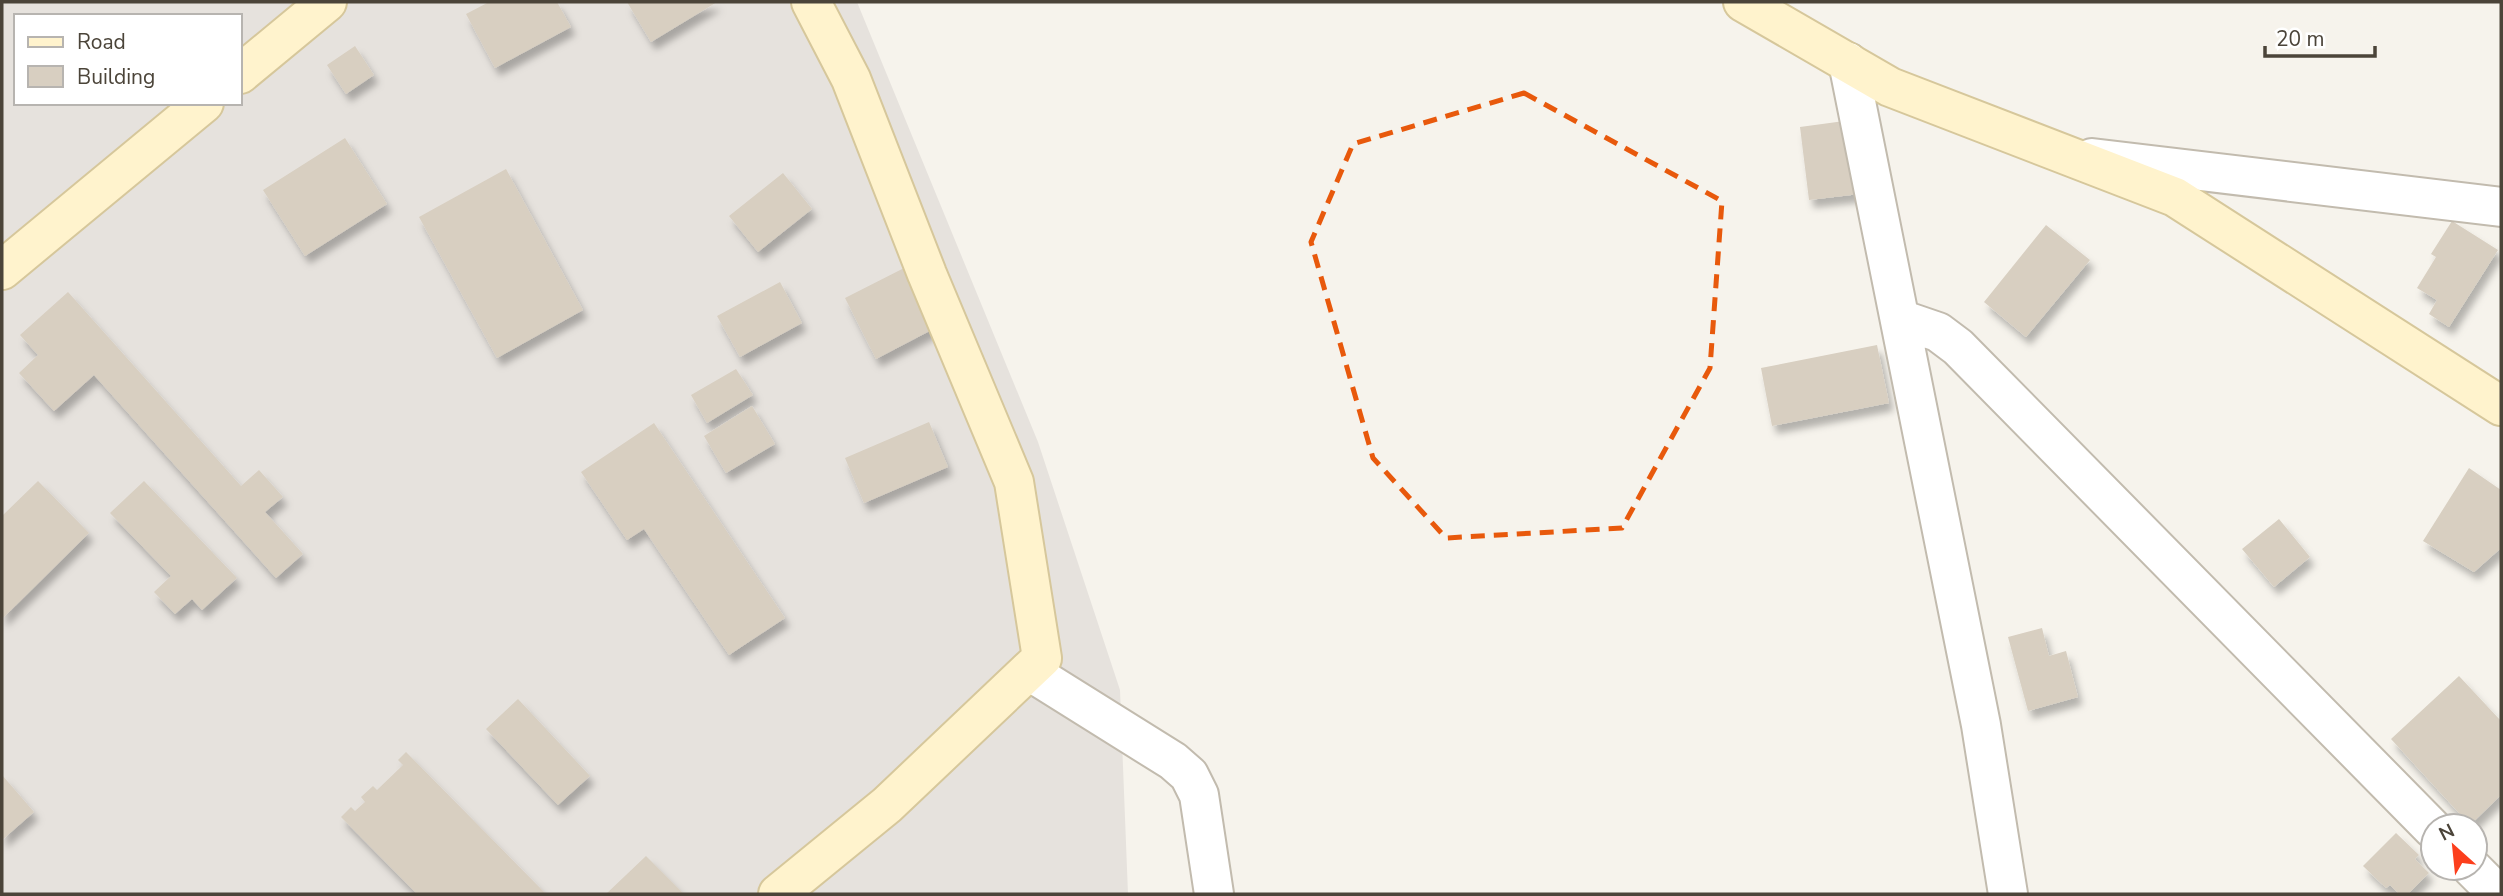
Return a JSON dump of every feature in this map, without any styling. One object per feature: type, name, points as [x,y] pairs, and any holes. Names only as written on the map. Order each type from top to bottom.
[{"type":"street","points":[[242,72],[327,2]]},
{"type":"street","points":[[778,894],[887,805],[1042,658],[1014,482],[927,274],[851,79],[810,2]]},
{"type":"street","points":[[1743,2],[1890,87],[2175,197],[2501,406]]},
{"type":"street","points":[[1847,62],[1981,725],[2008,894]]},
{"type":"street","points":[[2,270],[202,105]]},
{"type":"street","points":[[2066,155],[2501,207]]},
{"type":"street","points":[[1900,319],[1938,332],[1958,347],[2419,815]]},
{"type":"street","points":[[1029,671],[1173,761],[1189,775],[1199,795],[1214,894]]},
{"type":"highlighted area","points":[[1524,93],[1722,201],[1710,368],[1622,528],[1446,538],[1373,458],[1311,242],[1353,144]]},
{"type":"shaded area","points":[[2,2],[857,2],[1038,442],[1120,690],[1128,894],[2,894]]},
{"type":"building","points":[[489,2],[557,2],[571,27],[495,68],[466,14]]},
{"type":"building","points":[[627,2],[717,2],[651,42]]},
{"type":"building","points":[[355,46],[374,75],[346,94],[327,65]]},
{"type":"building","points":[[1859,119],[1868,193],[1809,200],[1800,127]]},
{"type":"building","points":[[345,138],[387,204],[305,256],[263,190]]},
{"type":"building","points":[[506,169],[583,310],[497,358],[419,217]]},
{"type":"building","points":[[783,173],[812,209],[758,252],[729,216]]},
{"type":"building","points":[[2452,221],[2498,250],[2449,327],[2429,314],[2437,300],[2417,288],[2436,257],[2431,254]]},
{"type":"building","points":[[2046,225],[2090,260],[2026,337],[1984,302]]},
{"type":"building","points":[[910,265],[941,325],[876,359],[845,298]]},
{"type":"building","points":[[780,282],[802,323],[740,357],[717,316]]},
{"type":"building","points":[[68,292],[241,486],[259,470],[283,497],[265,512],[303,554],[276,578],[94,375],[54,411],[19,373],[38,355],[20,335]]},
{"type":"building","points":[[1877,345],[1889,403],[1772,426],[1761,368]]},
{"type":"building","points":[[736,369],[753,395],[707,423],[691,395]]},
{"type":"building","points":[[752,406],[775,444],[726,473],[704,436]]},
{"type":"building","points":[[929,422],[948,467],[864,503],[845,458]]},
{"type":"building","points":[[654,423],[785,618],[729,655],[644,529],[627,540],[581,472]]},
{"type":"building","points":[[2469,468],[2501,490],[2501,548],[2474,572],[2423,541]]},
{"type":"building","points":[[38,481],[89,533],[2,619],[2,516]]},
{"type":"building","points":[[144,481],[237,578],[202,610],[192,599],[175,614],[154,592],[171,576],[110,513]]},
{"type":"building","points":[[2279,519],[2310,557],[2274,587],[2242,549]]},
{"type":"building","points":[[2042,628],[2049,656],[2066,651],[2078,697],[2028,711],[2008,637]]},
{"type":"building","points":[[2459,676],[2501,721],[2501,795],[2483,812],[2458,812],[2391,739]]},
{"type":"building","points":[[518,699],[590,776],[558,805],[486,729]]},
{"type":"building","points":[[406,752],[546,894],[417,894],[341,817],[351,807],[355,811],[365,802],[361,797],[373,786],[377,790],[403,765],[398,760]]},
{"type":"building","points":[[2,775],[34,812],[2,840]]},
{"type":"building","points":[[2396,833],[2419,855],[2415,859],[2419,863],[2420,882],[2408,894],[2399,894],[2390,885],[2386,888],[2363,866]]},
{"type":"building","points":[[646,856],[684,894],[606,894]]}]
